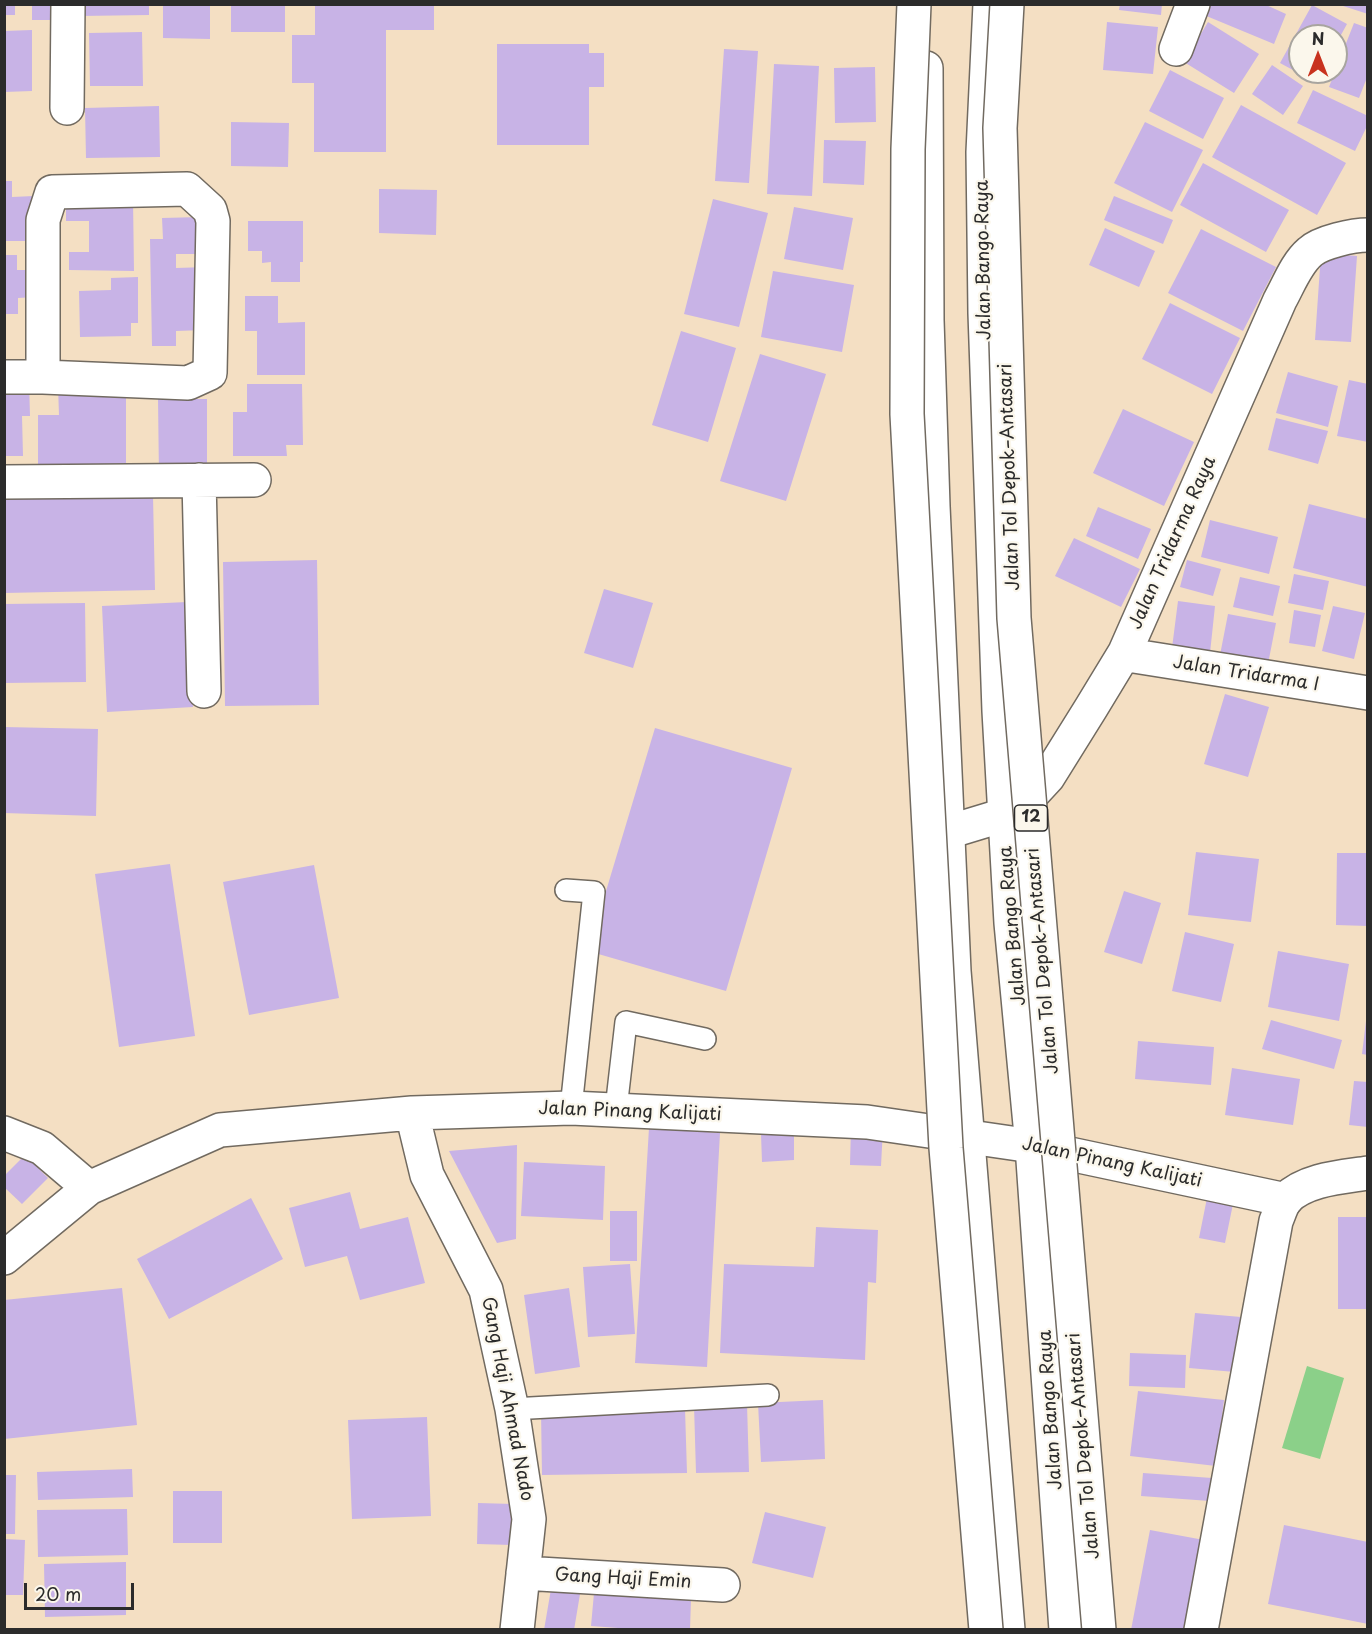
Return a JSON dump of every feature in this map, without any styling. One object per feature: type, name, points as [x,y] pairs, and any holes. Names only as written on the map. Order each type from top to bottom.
[{"type":"main road","points":[[68,4],[68,108]]},
{"type":"main road","points":[[914,4],[908,149],[907,414],[946,1148],[986,1629]]},
{"type":"main road","points":[[930,4],[926,52],[927,320],[954,970],[1008,1629]]},
{"type":"main road","name":"Jalan Bango Raya","points":[[990,4],[983,152],[985,313],[990,494],[1004,815],[1011,923],[1032,1146],[1066,1629]]},
{"type":"main road","name":"Jalan Tol Depok–Antasari","points":[[1007,4],[1000,128],[1014,618],[1099,1629]]},
{"type":"main road","points":[[1176,49],[1193,4]]},
{"type":"main road","points":[[4,377],[43,376],[188,383],[210,373],[213,221],[210,210],[187,189],[52,192],[43,220],[43,376]]},
{"type":"main road","name":"Jalan Tridarma Raya","points":[[948,832],[1004,815],[1023,804],[1048,777],[1125,652],[1280,300],[1299,267],[1311,251],[1334,241],[1368,235]]},
{"type":"main road","points":[[199,480],[204,691]]},
{"type":"main road","points":[[4,482],[254,480]]},
{"type":"main road","name":"Jalan Tridarma I","points":[[1125,652],[1134,656],[1368,693]]},
{"type":"main road","name":"Jalan Pinang Kalijati","points":[[4,1258],[89,1188],[220,1130],[412,1113],[571,1108],[867,1122],[1032,1146],[1286,1200]]},
{"type":"main road","name":"Gang Haji Ahmad Nado","points":[[412,1113],[427,1175],[486,1290],[512,1409],[529,1519],[517,1629]]},
{"type":"main road","points":[[4,1132],[42,1148],[89,1188]]},
{"type":"main road","points":[[1201,1629],[1276,1221],[1286,1200],[1306,1186],[1332,1178],[1368,1173]]},
{"type":"main road","name":"Gang Haji Emin","points":[[523,1573],[723,1585]]},
{"type":"lane","points":[[566,890],[594,892],[571,1108]]},
{"type":"lane","points":[[616,1109],[626,1022],[705,1039]]},
{"type":"lane","points":[[512,1409],[768,1395]]},
{"type":"green space","points":[[1307,1366],[1344,1378],[1320,1459],[1282,1448]]},
{"type":"building","points":[[4,4],[15,4],[15,15],[4,15]]},
{"type":"building","points":[[32,4],[66,4],[66,20],[32,20]]},
{"type":"building","points":[[79,4],[149,4],[149,15],[80,16]]},
{"type":"building","points":[[163,4],[210,4],[210,39],[163,38]]},
{"type":"building","points":[[231,4],[285,4],[285,32],[231,32]]},
{"type":"building","points":[[315,4],[434,4],[434,30],[386,30],[386,152],[314,152],[314,83],[292,83],[292,35],[315,35]]},
{"type":"building","points":[[1120,4],[1162,4],[1161,15],[1119,10]]},
{"type":"building","points":[[1208,4],[1264,4],[1286,14],[1274,44],[1204,15]]},
{"type":"building","points":[[1368,4],[1368,14],[1340,5]]},
{"type":"building","points":[[1312,5],[1347,24],[1302,24]]},
{"type":"building","points":[[1107,22],[1158,27],[1153,74],[1103,70]]},
{"type":"building","points":[[1208,22],[1259,54],[1234,93],[1184,62]]},
{"type":"building","points":[[1354,23],[1368,28],[1368,75],[1359,98],[1329,87],[1330,84],[1348,84],[1348,38]]},
{"type":"building","points":[[32,30],[32,91],[4,92],[4,31]]},
{"type":"building","points":[[142,32],[143,86],[90,86],[89,33]]},
{"type":"building","points":[[497,44],[589,44],[589,53],[604,53],[604,87],[589,87],[589,145],[497,145]]},
{"type":"building","points":[[1288,48],[1288,67],[1280,63]]},
{"type":"building","points":[[724,49],[758,51],[749,183],[715,181]]},
{"type":"building","points":[[774,64],[819,66],[812,196],[767,194]]},
{"type":"building","points":[[1272,65],[1288,76],[1288,84],[1303,86],[1283,115],[1252,94]]},
{"type":"building","points":[[875,67],[876,122],[835,123],[834,68]]},
{"type":"building","points":[[1170,70],[1224,98],[1203,139],[1149,111]]},
{"type":"building","points":[[1313,90],[1368,116],[1368,124],[1355,151],[1297,123]]},
{"type":"building","points":[[1241,105],[1346,163],[1317,215],[1212,157]]},
{"type":"building","points":[[159,106],[160,157],[86,158],[85,108]]},
{"type":"building","points":[[231,122],[289,123],[288,167],[231,166]]},
{"type":"building","points":[[1145,122],[1203,150],[1172,212],[1114,183]]},
{"type":"building","points":[[824,140],[866,141],[864,185],[823,183]]},
{"type":"building","points":[[1203,163],[1289,210],[1266,252],[1180,205]]},
{"type":"building","points":[[4,181],[12,181],[12,197],[34,196],[35,241],[4,241]]},
{"type":"building","points":[[379,189],[437,190],[436,235],[379,233]]},
{"type":"building","points":[[1114,196],[1173,220],[1163,244],[1104,220]]},
{"type":"building","points":[[133,199],[134,271],[69,270],[69,252],[89,252],[89,221],[66,221],[66,202]]},
{"type":"building","points":[[713,199],[768,213],[739,327],[684,314]]},
{"type":"building","points":[[794,207],[853,218],[843,270],[784,259]]},
{"type":"building","points":[[201,217],[202,254],[176,254],[176,268],[207,267],[204,330],[176,331],[176,346],[152,346],[150,239],[163,239],[162,218]]},
{"type":"building","points":[[248,221],[303,221],[303,262],[300,262],[300,282],[271,282],[271,262],[262,263],[262,251],[248,251]]},
{"type":"building","points":[[1105,228],[1155,251],[1139,287],[1089,265]]},
{"type":"building","points":[[1201,229],[1276,267],[1243,331],[1168,293]]},
{"type":"building","points":[[1321,253],[1357,256],[1351,342],[1315,340]]},
{"type":"building","points":[[4,255],[17,255],[17,270],[35,270],[35,297],[18,298],[18,314],[4,314]]},
{"type":"building","points":[[773,271],[854,285],[842,352],[761,337]]},
{"type":"building","points":[[138,277],[138,323],[131,323],[131,336],[80,337],[79,291],[111,290],[111,278]]},
{"type":"building","points":[[245,296],[278,296],[278,323],[305,322],[305,375],[257,375],[257,331],[245,331]]},
{"type":"building","points":[[1170,303],[1240,338],[1212,394],[1142,359]]},
{"type":"building","points":[[681,331],[736,348],[708,442],[652,425]]},
{"type":"building","points":[[760,354],[826,374],[786,501],[720,481]]},
{"type":"building","points":[[1288,372],[1338,386],[1328,427],[1276,413]]},
{"type":"building","points":[[1349,380],[1368,384],[1368,442],[1337,436]]},
{"type":"building","points":[[29,381],[30,416],[22,416],[23,456],[4,456],[4,382]]},
{"type":"building","points":[[247,384],[302,384],[303,445],[286,445],[287,456],[233,456],[233,412],[247,412]]},
{"type":"building","points":[[58,386],[126,386],[126,466],[38,467],[38,415],[59,415]]},
{"type":"building","points":[[158,399],[207,399],[207,477],[159,477]]},
{"type":"building","points":[[1123,409],[1194,442],[1164,506],[1093,473]]},
{"type":"building","points":[[1276,418],[1328,431],[1318,464],[1268,450]]},
{"type":"building","points":[[153,496],[155,590],[4,593],[4,499]]},
{"type":"building","points":[[1309,504],[1368,519],[1368,587],[1293,568]]},
{"type":"building","points":[[1098,507],[1151,529],[1138,559],[1086,536]]},
{"type":"building","points":[[1210,520],[1278,537],[1269,574],[1201,557]]},
{"type":"building","points":[[1074,538],[1140,569],[1121,607],[1055,576]]},
{"type":"building","points":[[317,560],[319,705],[225,706],[223,562]]},
{"type":"building","points":[[1187,560],[1221,569],[1213,596],[1180,587]]},
{"type":"building","points":[[1294,574],[1329,581],[1323,610],[1288,603]]},
{"type":"building","points":[[1240,577],[1280,586],[1273,616],[1233,607]]},
{"type":"building","points":[[604,589],[653,603],[633,668],[584,653]]},
{"type":"building","points":[[1178,601],[1215,606],[1210,653],[1172,648]]},
{"type":"building","points":[[187,602],[193,707],[107,712],[102,606]]},
{"type":"building","points":[[85,603],[86,682],[4,683],[4,604]]},
{"type":"building","points":[[1333,606],[1365,613],[1354,659],[1322,651]]},
{"type":"building","points":[[1294,610],[1321,615],[1315,647],[1289,643]]},
{"type":"building","points":[[1228,614],[1276,623],[1268,664],[1220,655]]},
{"type":"building","points":[[1225,694],[1269,707],[1248,777],[1204,764]]},
{"type":"building","points":[[4,727],[98,729],[96,816],[4,813]]},
{"type":"building","points":[[655,728],[792,768],[726,991],[588,951]]},
{"type":"building","points":[[1196,852],[1259,859],[1251,922],[1188,915]]},
{"type":"building","points":[[1337,853],[1368,853],[1368,926],[1336,925]]},
{"type":"building","points":[[170,864],[195,1036],[119,1047],[95,874]]},
{"type":"building","points":[[314,865],[339,998],[249,1015],[223,882]]},
{"type":"building","points":[[1124,891],[1161,903],[1142,964],[1104,952]]},
{"type":"building","points":[[1185,932],[1234,944],[1221,1002],[1172,991]]},
{"type":"building","points":[[1278,951],[1349,964],[1339,1021],[1268,1007]]},
{"type":"building","points":[[1271,1020],[1342,1040],[1334,1069],[1262,1049]]},
{"type":"building","points":[[1366,1021],[1368,1021],[1368,1055],[1362,1054]]},
{"type":"building","points":[[1138,1041],[1214,1047],[1211,1085],[1135,1079]]},
{"type":"building","points":[[1232,1068],[1300,1079],[1293,1125],[1225,1115]]},
{"type":"building","points":[[1354,1081],[1368,1082],[1368,1127],[1349,1125]]},
{"type":"building","points":[[851,1126],[883,1128],[881,1166],[850,1165]]},
{"type":"building","points":[[649,1128],[720,1133],[707,1367],[635,1363]]},
{"type":"building","points":[[761,1134],[794,1134],[794,1160],[762,1162]]},
{"type":"building","points":[[517,1145],[516,1239],[497,1243],[449,1151]]},
{"type":"building","points":[[25,1155],[48,1178],[22,1204],[4,1187],[4,1176]]},
{"type":"building","points":[[524,1162],[605,1166],[603,1220],[521,1216]]},
{"type":"building","points":[[350,1192],[360,1229],[408,1217],[425,1283],[360,1300],[347,1256],[305,1267],[289,1208]]},
{"type":"building","points":[[251,1198],[283,1259],[169,1319],[137,1259]]},
{"type":"building","points":[[1207,1198],[1233,1204],[1225,1243],[1199,1238]]},
{"type":"building","points":[[610,1211],[637,1211],[637,1261],[610,1261]]},
{"type":"building","points":[[1338,1217],[1368,1217],[1368,1309],[1338,1309]]},
{"type":"building","points":[[816,1227],[878,1230],[876,1283],[868,1282],[865,1360],[720,1353],[724,1264],[814,1267]]},
{"type":"building","points":[[630,1264],[635,1334],[588,1337],[583,1267]]},
{"type":"building","points":[[122,1288],[137,1425],[4,1439],[4,1300]]},
{"type":"building","points":[[569,1288],[580,1367],[535,1374],[524,1295]]},
{"type":"building","points":[[1195,1313],[1241,1317],[1235,1372],[1189,1368]]},
{"type":"building","points":[[1130,1353],[1186,1355],[1185,1388],[1129,1386]]},
{"type":"building","points":[[1138,1391],[1224,1400],[1216,1466],[1130,1456]]},
{"type":"building","points":[[823,1400],[825,1459],[761,1462],[758,1403]]},
{"type":"building","points":[[747,1404],[749,1472],[696,1473],[694,1405]]},
{"type":"building","points":[[685,1409],[687,1473],[542,1475],[541,1411]]},
{"type":"building","points":[[427,1417],[431,1516],[352,1519],[348,1420]]},
{"type":"building","points":[[132,1469],[133,1497],[38,1500],[37,1472]]},
{"type":"building","points":[[1143,1473],[1212,1478],[1210,1501],[1141,1496]]},
{"type":"building","points":[[4,1475],[16,1475],[15,1534],[4,1534]]},
{"type":"building","points":[[173,1491],[222,1491],[222,1543],[173,1543]]},
{"type":"building","points":[[478,1503],[513,1504],[512,1545],[477,1544]]},
{"type":"building","points":[[127,1509],[128,1555],[38,1557],[37,1510]]},
{"type":"building","points":[[765,1512],[826,1527],[813,1578],[752,1563]]},
{"type":"building","points":[[1284,1525],[1368,1542],[1368,1624],[1268,1604]]},
{"type":"building","points":[[1150,1530],[1204,1540],[1186,1630],[1131,1630]]},
{"type":"building","points":[[4,1539],[25,1540],[23,1595],[4,1595]]},
{"type":"building","points":[[126,1562],[126,1615],[45,1617],[44,1564]]},
{"type":"building","points":[[551,1589],[580,1594],[574,1630],[544,1630]]},
{"type":"building","points":[[594,1593],[691,1599],[690,1630],[645,1630],[591,1626]]}]
